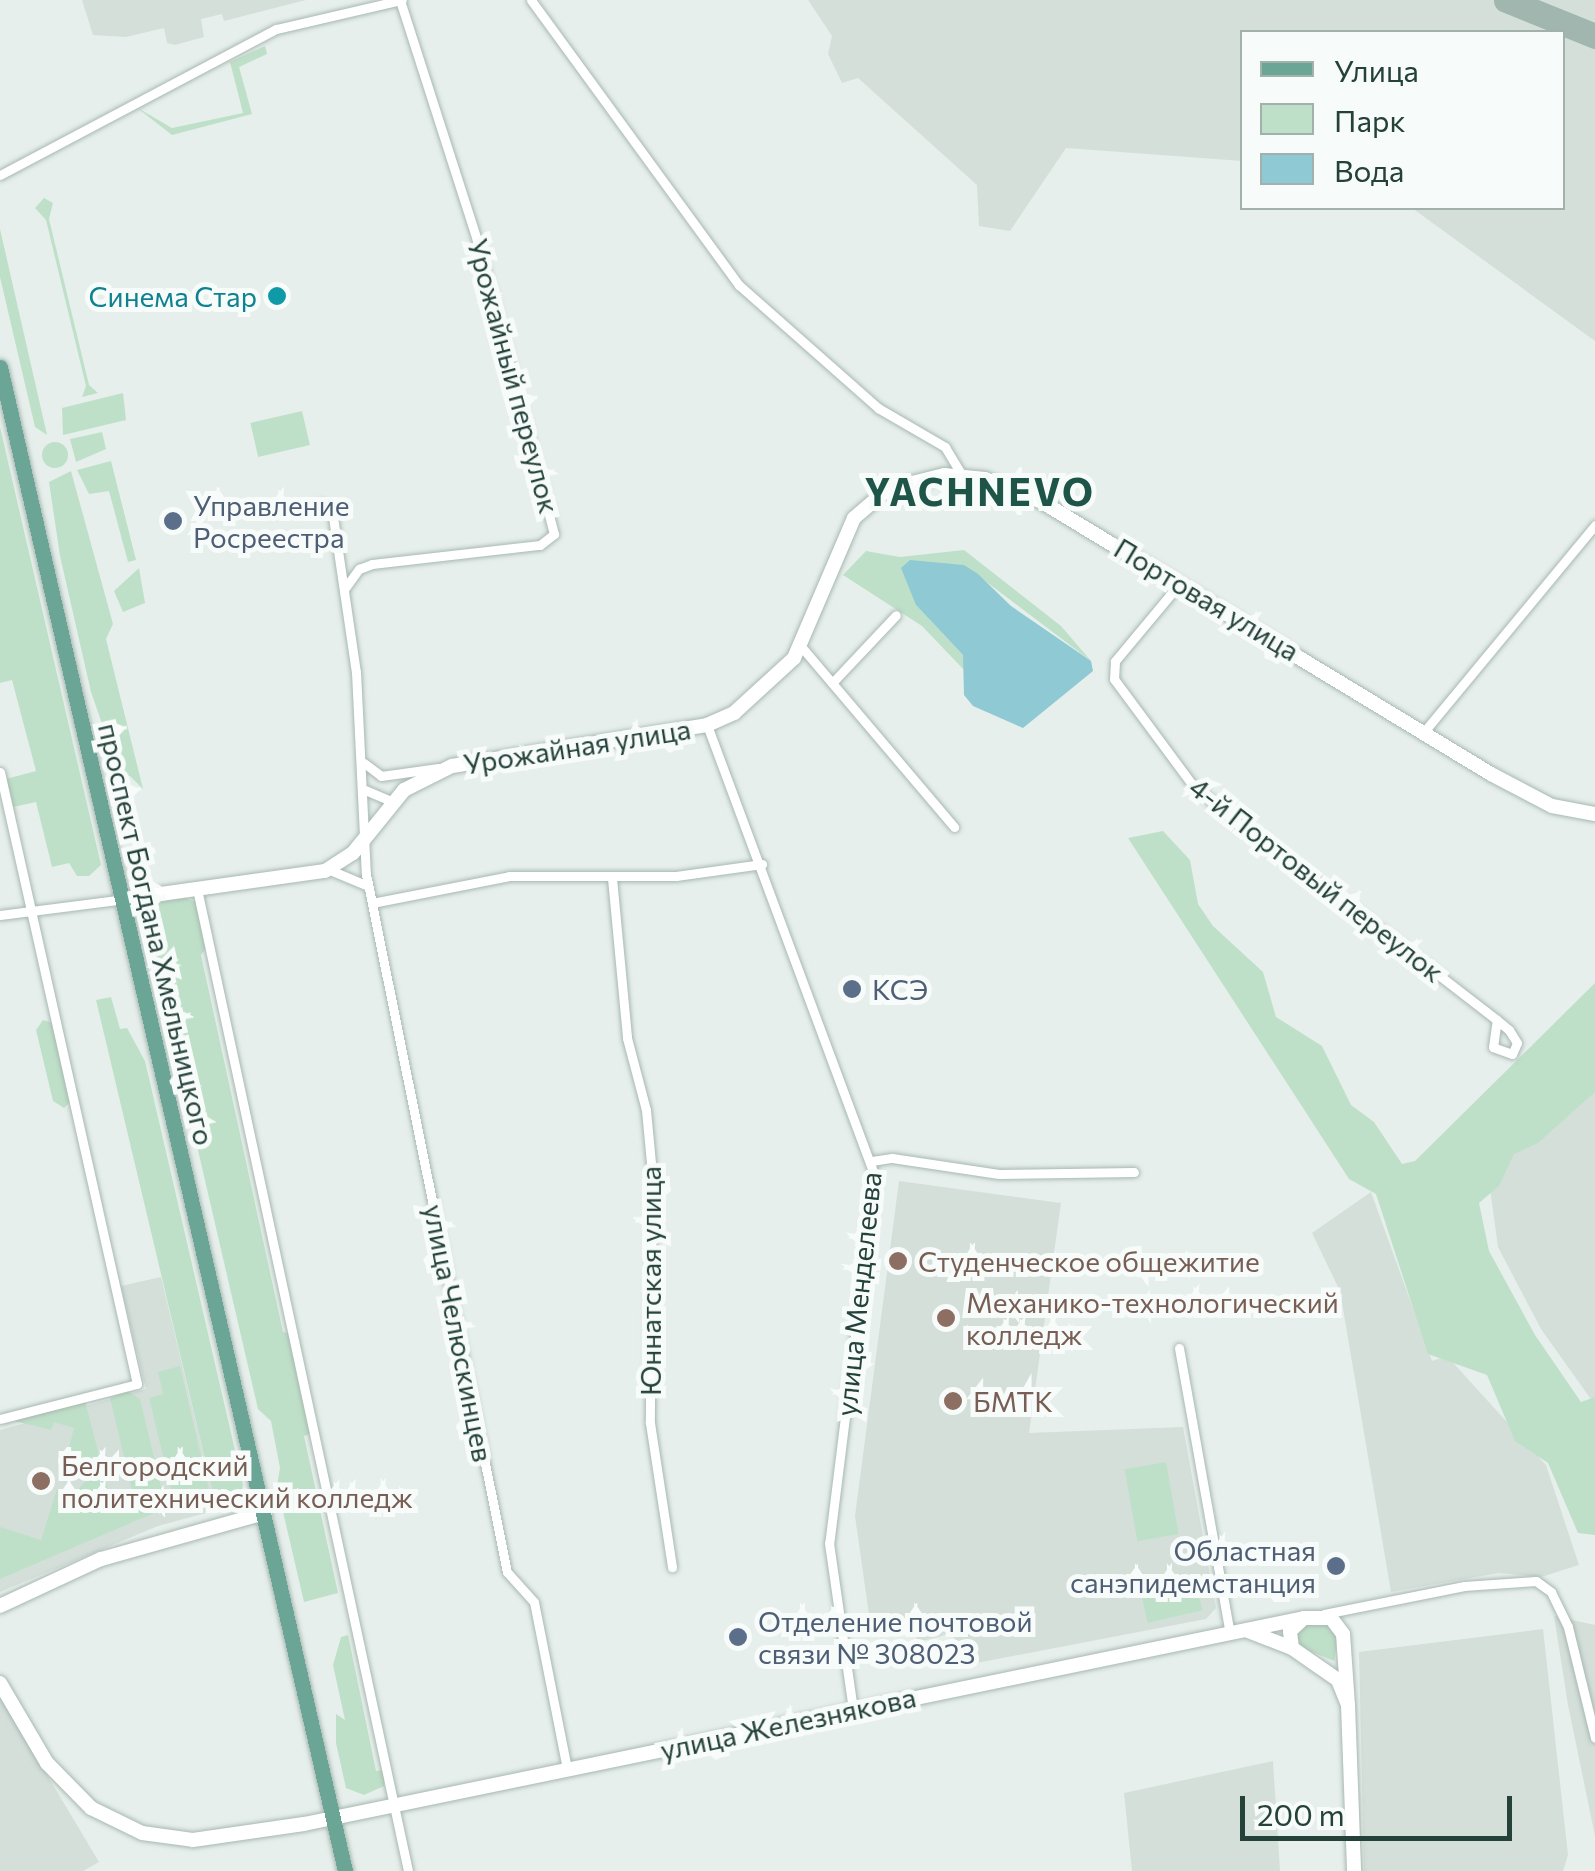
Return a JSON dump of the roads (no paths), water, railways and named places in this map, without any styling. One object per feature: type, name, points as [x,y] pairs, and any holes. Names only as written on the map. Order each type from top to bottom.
[{"type":"main road","name":"проспект Богдана Хмельницкого","points":[[0,366],[345,1871]]},
{"type":"street","points":[[0,175],[276,30],[401,0]]},
{"type":"street","name":"Урожайный переулок","points":[[344,590],[350,578],[372,564],[540,545],[554,534],[477,240],[401,0]]},
{"type":"street","name":"Портовая улица","points":[[531,0],[739,285],[878,408],[945,447],[962,474],[1042,502],[1181,581],[1423,732],[1552,806],[1595,814]]},
{"type":"street","name":"Урожайная улица","points":[[125,900],[325,870],[346,860],[391,801],[452,766],[706,725],[761,695],[799,644],[854,518],[906,481],[962,474]]},
{"type":"street","points":[[321,504],[332,510],[363,760],[381,776],[452,766]]},
{"type":"street","points":[[1423,732],[1595,524]]},
{"type":"street","name":"4-й Портовый переулок","points":[[1181,581],[1115,661],[1114,679],[1191,783],[1496,1020]]},
{"type":"street","points":[[832,683],[896,615]]},
{"type":"street","points":[[799,644],[954,827]]},
{"type":"street","name":"улица Менделеева","points":[[706,725],[762,864],[876,1176],[829,1542],[853,1710]]},
{"type":"street","name":"улица Челюскинцев","points":[[363,760],[367,880],[507,1572],[534,1602],[567,1769]]},
{"type":"street","points":[[0,772],[137,1384],[0,1419]]},
{"type":"street","points":[[365,790],[391,801]]},
{"type":"street","points":[[346,860],[367,880]]},
{"type":"street","points":[[372,903],[508,876],[612,878],[762,864]]},
{"type":"street","points":[[325,870],[348,872],[367,880]]},
{"type":"street","name":"Юннатская улица","points":[[612,878],[627,1038],[646,1110],[652,1173],[650,1423],[672,1567]]},
{"type":"street","points":[[197,889],[408,1871]]},
{"type":"street","points":[[0,916],[31,908],[125,900]]},
{"type":"street","points":[[872,1162],[892,1158],[999,1174],[1134,1172]]},
{"type":"street","points":[[1179,1348],[1236,1632],[1292,1648],[1323,1667],[1348,1705]]},
{"type":"street","points":[[0,1606],[101,1560],[265,1512]]},
{"type":"street","name":"улица Железнякова","points":[[0,1683],[66,1787],[114,1824],[193,1840],[333,1817],[1502,1580],[1543,1584],[1568,1627],[1595,1738]]},
{"type":"street","points":[[1343,1634],[1361,1608]]},
{"type":"street","points":[[1292,1648],[1290,1631],[1311,1616],[1339,1624],[1343,1634],[1354,1871]]},
{"type":"street","points":[[1323,1667],[1336,1665],[1345,1652]]},
{"type":"water","points":[[910,560],[964,565],[1011,606],[1091,661],[1093,671],[1023,728],[973,706],[964,695],[963,655],[916,605],[901,568]]},
{"type":"place","name":"Синема Стар","points":[[277,296]]},
{"type":"place","name":"Управление Росреестра","points":[[173,521]]},
{"type":"place","name":"КСЭ","points":[[852,989]]},
{"type":"place","name":"Студенческое общежитие","points":[[898,1261]]},
{"type":"place","name":"Механико-технологический колледж","points":[[946,1318]]},
{"type":"place","name":"БМТК","points":[[953,1401]]},
{"type":"place","name":"Белгородский политехнический колледж","points":[[41,1481]]},
{"type":"place","name":"Областная санэпидемстанция","points":[[1336,1566]]},
{"type":"place","name":"Отделение почтовой связи № 308023","points":[[738,1637]]},
{"type":"district","name":"YACHNEVO","points":[[980,491]]}]
